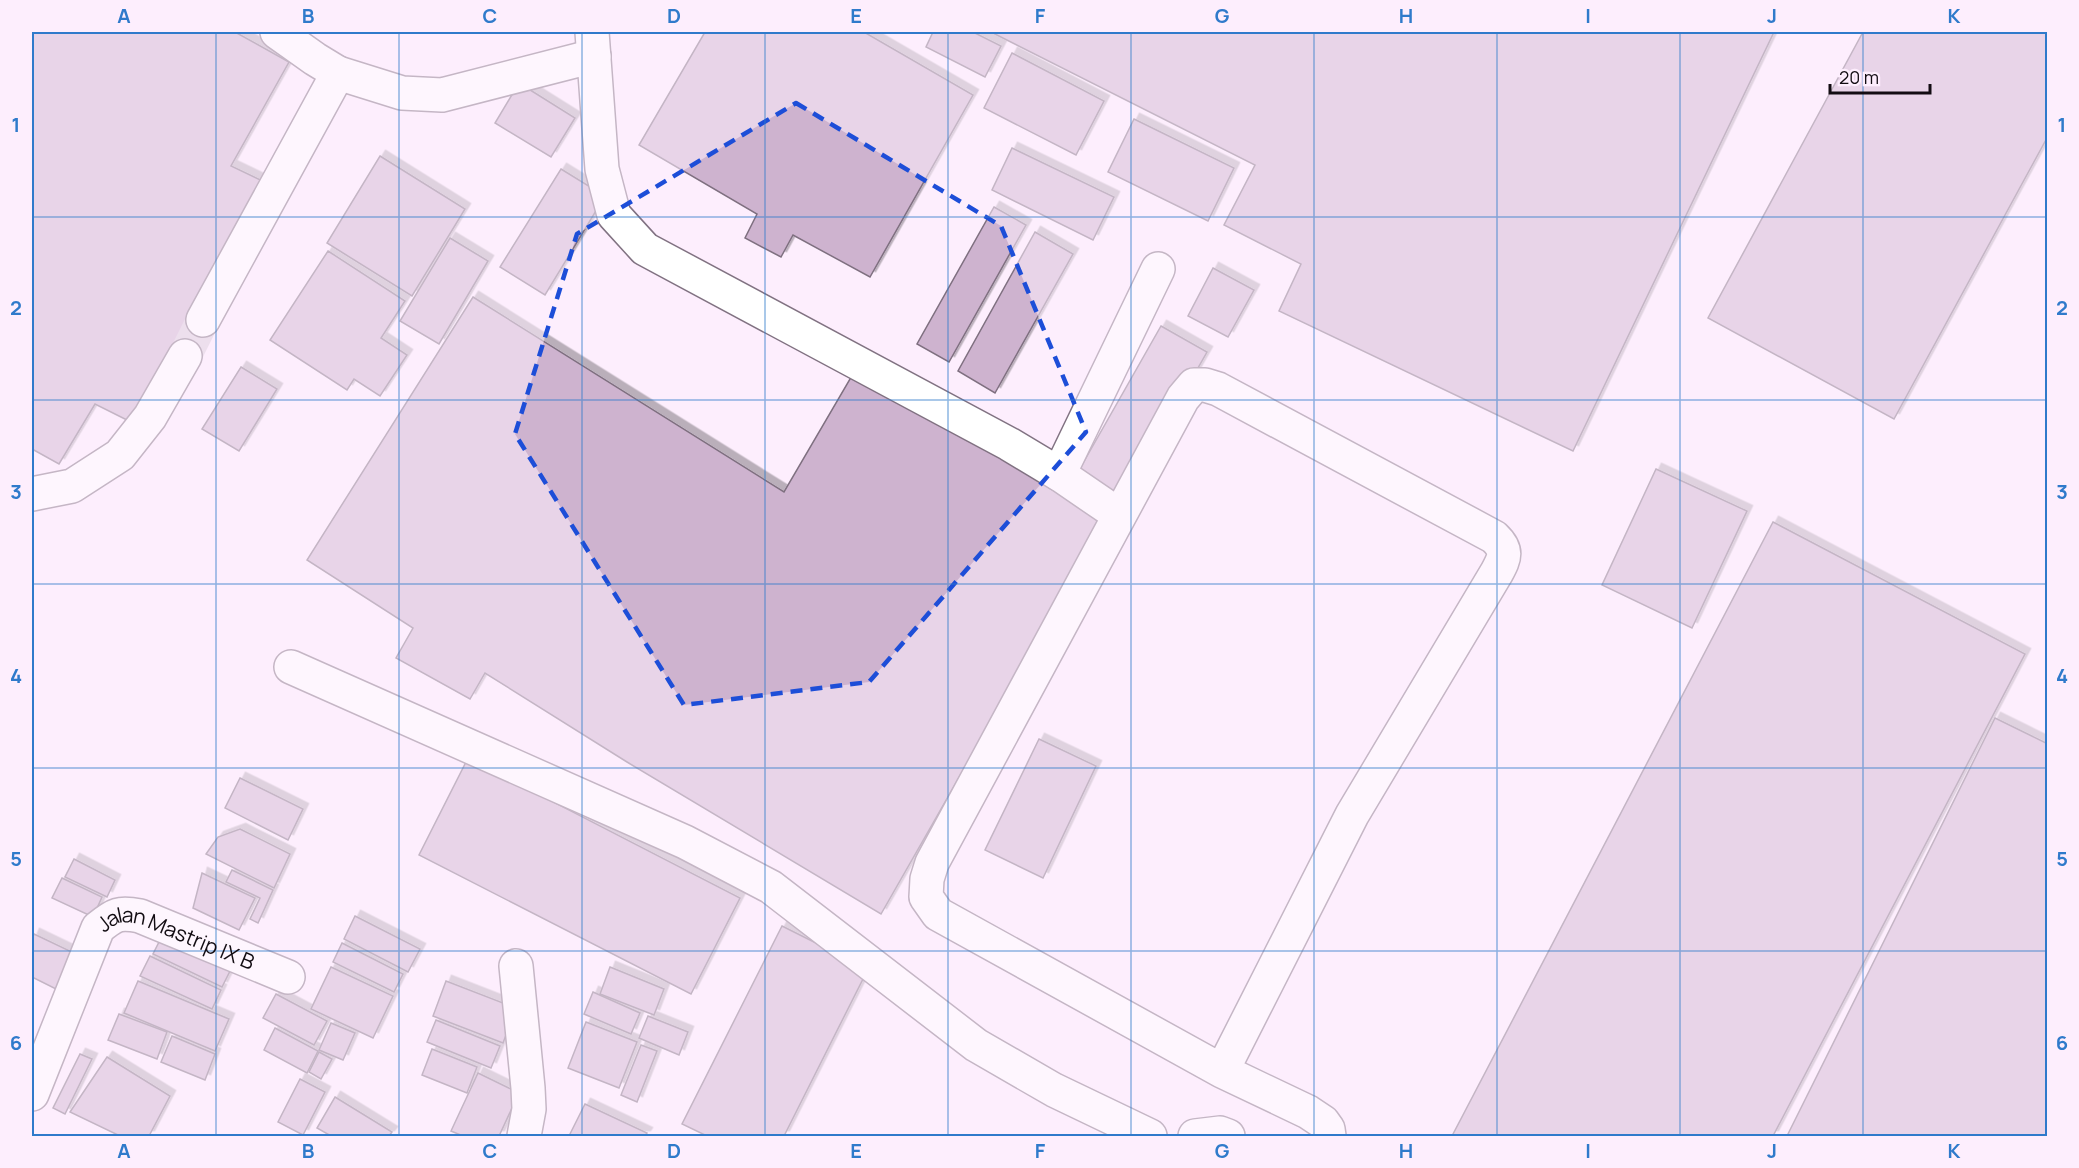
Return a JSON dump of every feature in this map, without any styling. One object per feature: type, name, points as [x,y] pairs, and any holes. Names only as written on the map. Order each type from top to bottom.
[{"type":"street","points":[[277,32],[315,60],[338,73],[402,93],[442,95],[593,44],[602,169],[614,215],[645,249],[1009,444],[1059,474],[1119,515]]},
{"type":"street","points":[[203,320],[338,73]]},
{"type":"street","points":[[1059,474],[1158,269]]},
{"type":"street","points":[[32,494],[72,486],[120,455],[150,417],[185,356]]},
{"type":"street","points":[[1222,1071],[1352,815],[1497,572],[1504,552],[1501,543],[1494,537],[1218,389],[1205,385],[1194,386],[1183,398],[1119,515],[932,863],[927,879],[926,897],[938,914],[1222,1071],[1308,1112],[1323,1122],[1328,1129],[1329,1137]]},
{"type":"street","points":[[291,668],[685,842],[771,887],[976,1046],[1054,1090],[1150,1137]]},
{"type":"street","name":"Jalan Mastrip IX B","points":[[32,1094],[98,928],[117,914],[140,916],[288,977]]},
{"type":"street","points":[[516,966],[529,1109],[524,1137]]},
{"type":"street","points":[[1195,1137],[1220,1133],[1228,1137]]},
{"type":"highlighted area","points":[[796,103],[1001,226],[1086,432],[869,682],[684,705],[515,434],[577,234]]},
{"type":"building","points":[[32,32],[235,32],[289,62],[231,166],[269,184],[211,324],[193,361],[133,423],[95,404],[59,464],[32,449]]},
{"type":"building","points":[[705,32],[864,32],[973,95],[870,277],[793,235],[781,257],[745,238],[757,214],[639,145]]},
{"type":"building","points":[[933,32],[973,32],[1001,46],[985,77],[926,47]]},
{"type":"building","points":[[991,32],[1774,32],[1573,451],[1279,311],[1301,264],[1224,225],[1255,165]]},
{"type":"building","points":[[1863,32],[2048,32],[2048,136],[1894,419],[1708,318]]},
{"type":"building","points":[[1012,53],[1104,101],[1076,155],[984,108]]},
{"type":"building","points":[[519,83],[575,118],[551,157],[495,123]]},
{"type":"building","points":[[1134,119],[1234,168],[1208,221],[1108,172]]},
{"type":"building","points":[[1012,148],[1114,197],[1093,240],[992,190]]},
{"type":"building","points":[[380,156],[465,209],[412,296],[327,243]]},
{"type":"building","points":[[561,169],[605,196],[545,295],[500,267]]},
{"type":"building","points":[[994,207],[1026,225],[949,362],[917,344]]},
{"type":"building","points":[[1035,232],[1073,254],[995,393],[958,371]]},
{"type":"building","points":[[450,238],[488,261],[439,344],[400,321]]},
{"type":"building","points":[[328,251],[405,301],[381,338],[407,355],[380,396],[354,379],[347,390],[270,340]]},
{"type":"building","points":[[1213,268],[1254,290],[1228,337],[1188,316]]},
{"type":"building","points":[[473,297],[784,492],[857,367],[1108,517],[881,914],[627,762],[485,673],[470,699],[396,658],[413,628],[307,560]]},
{"type":"building","points":[[1161,326],[1207,352],[1124,498],[1078,472]]},
{"type":"building","points":[[241,367],[277,389],[239,451],[202,429]]},
{"type":"building","points":[[1656,469],[1747,511],[1692,628],[1602,585]]},
{"type":"building","points":[[1773,522],[2025,654],[1773,1136],[1452,1136]]},
{"type":"building","points":[[1995,718],[2048,744],[2048,1136],[1787,1136]]},
{"type":"building","points":[[1039,739],[1096,766],[1043,878],[985,850]]},
{"type":"building","points":[[468,758],[740,898],[691,994],[419,855]]},
{"type":"building","points":[[240,778],[303,809],[288,840],[225,808]]},
{"type":"building","points":[[240,829],[290,854],[274,888],[206,854],[218,837]]},
{"type":"building","points":[[74,859],[115,880],[107,897],[65,877]]},
{"type":"building","points":[[232,870],[273,890],[258,923],[250,919],[260,898],[226,882]]},
{"type":"building","points":[[202,873],[255,898],[239,930],[193,908]]},
{"type":"building","points":[[62,878],[102,897],[93,917],[52,898]]},
{"type":"building","points":[[355,916],[420,949],[408,972],[344,939]]},
{"type":"building","points":[[782,926],[868,969],[784,1136],[707,1136],[682,1124]]},
{"type":"building","points":[[34,934],[74,953],[56,989],[32,977]]},
{"type":"building","points":[[163,934],[232,967],[222,987],[153,954]]},
{"type":"building","points":[[342,943],[403,974],[394,992],[333,962]]},
{"type":"building","points":[[150,956],[221,990],[212,1009],[140,976]]},
{"type":"building","points":[[331,967],[393,996],[373,1038],[311,1009]]},
{"type":"building","points":[[610,967],[664,989],[654,1015],[600,994]]},
{"type":"building","points":[[138,981],[229,1019],[215,1051],[124,1013]]},
{"type":"building","points":[[446,981],[516,1008],[503,1043],[433,1016]]},
{"type":"building","points":[[593,992],[640,1013],[631,1034],[584,1014]]},
{"type":"building","points":[[276,994],[327,1021],[314,1045],[263,1018]]},
{"type":"building","points":[[119,1014],[167,1032],[157,1059],[108,1040]]},
{"type":"building","points":[[648,1016],[688,1032],[679,1055],[639,1038]]},
{"type":"building","points":[[436,1020],[500,1046],[491,1068],[427,1042]]},
{"type":"building","points":[[586,1022],[637,1042],[619,1088],[568,1068]]},
{"type":"building","points":[[331,1023],[355,1033],[343,1060],[319,1050]]},
{"type":"building","points":[[275,1028],[318,1051],[307,1073],[264,1050]]},
{"type":"building","points":[[172,1036],[215,1054],[205,1080],[161,1062]]},
{"type":"building","points":[[641,1045],[657,1051],[637,1102],[621,1095]]},
{"type":"building","points":[[432,1049],[477,1067],[467,1093],[422,1075]]},
{"type":"building","points":[[319,1052],[332,1059],[321,1079],[309,1072]]},
{"type":"building","points":[[80,1054],[92,1059],[65,1114],[53,1108]]},
{"type":"building","points":[[107,1057],[170,1096],[149,1136],[120,1136],[70,1112]]},
{"type":"building","points":[[478,1073],[519,1093],[499,1136],[463,1136],[451,1131]]},
{"type":"building","points":[[300,1079],[325,1092],[303,1135],[278,1122]]},
{"type":"building","points":[[335,1097],[392,1132],[389,1136],[331,1136],[317,1128]]},
{"type":"building","points":[[585,1104],[647,1133],[645,1136],[569,1136]]},
{"type":"tunnel","points":[[185,356],[203,320]]}]
